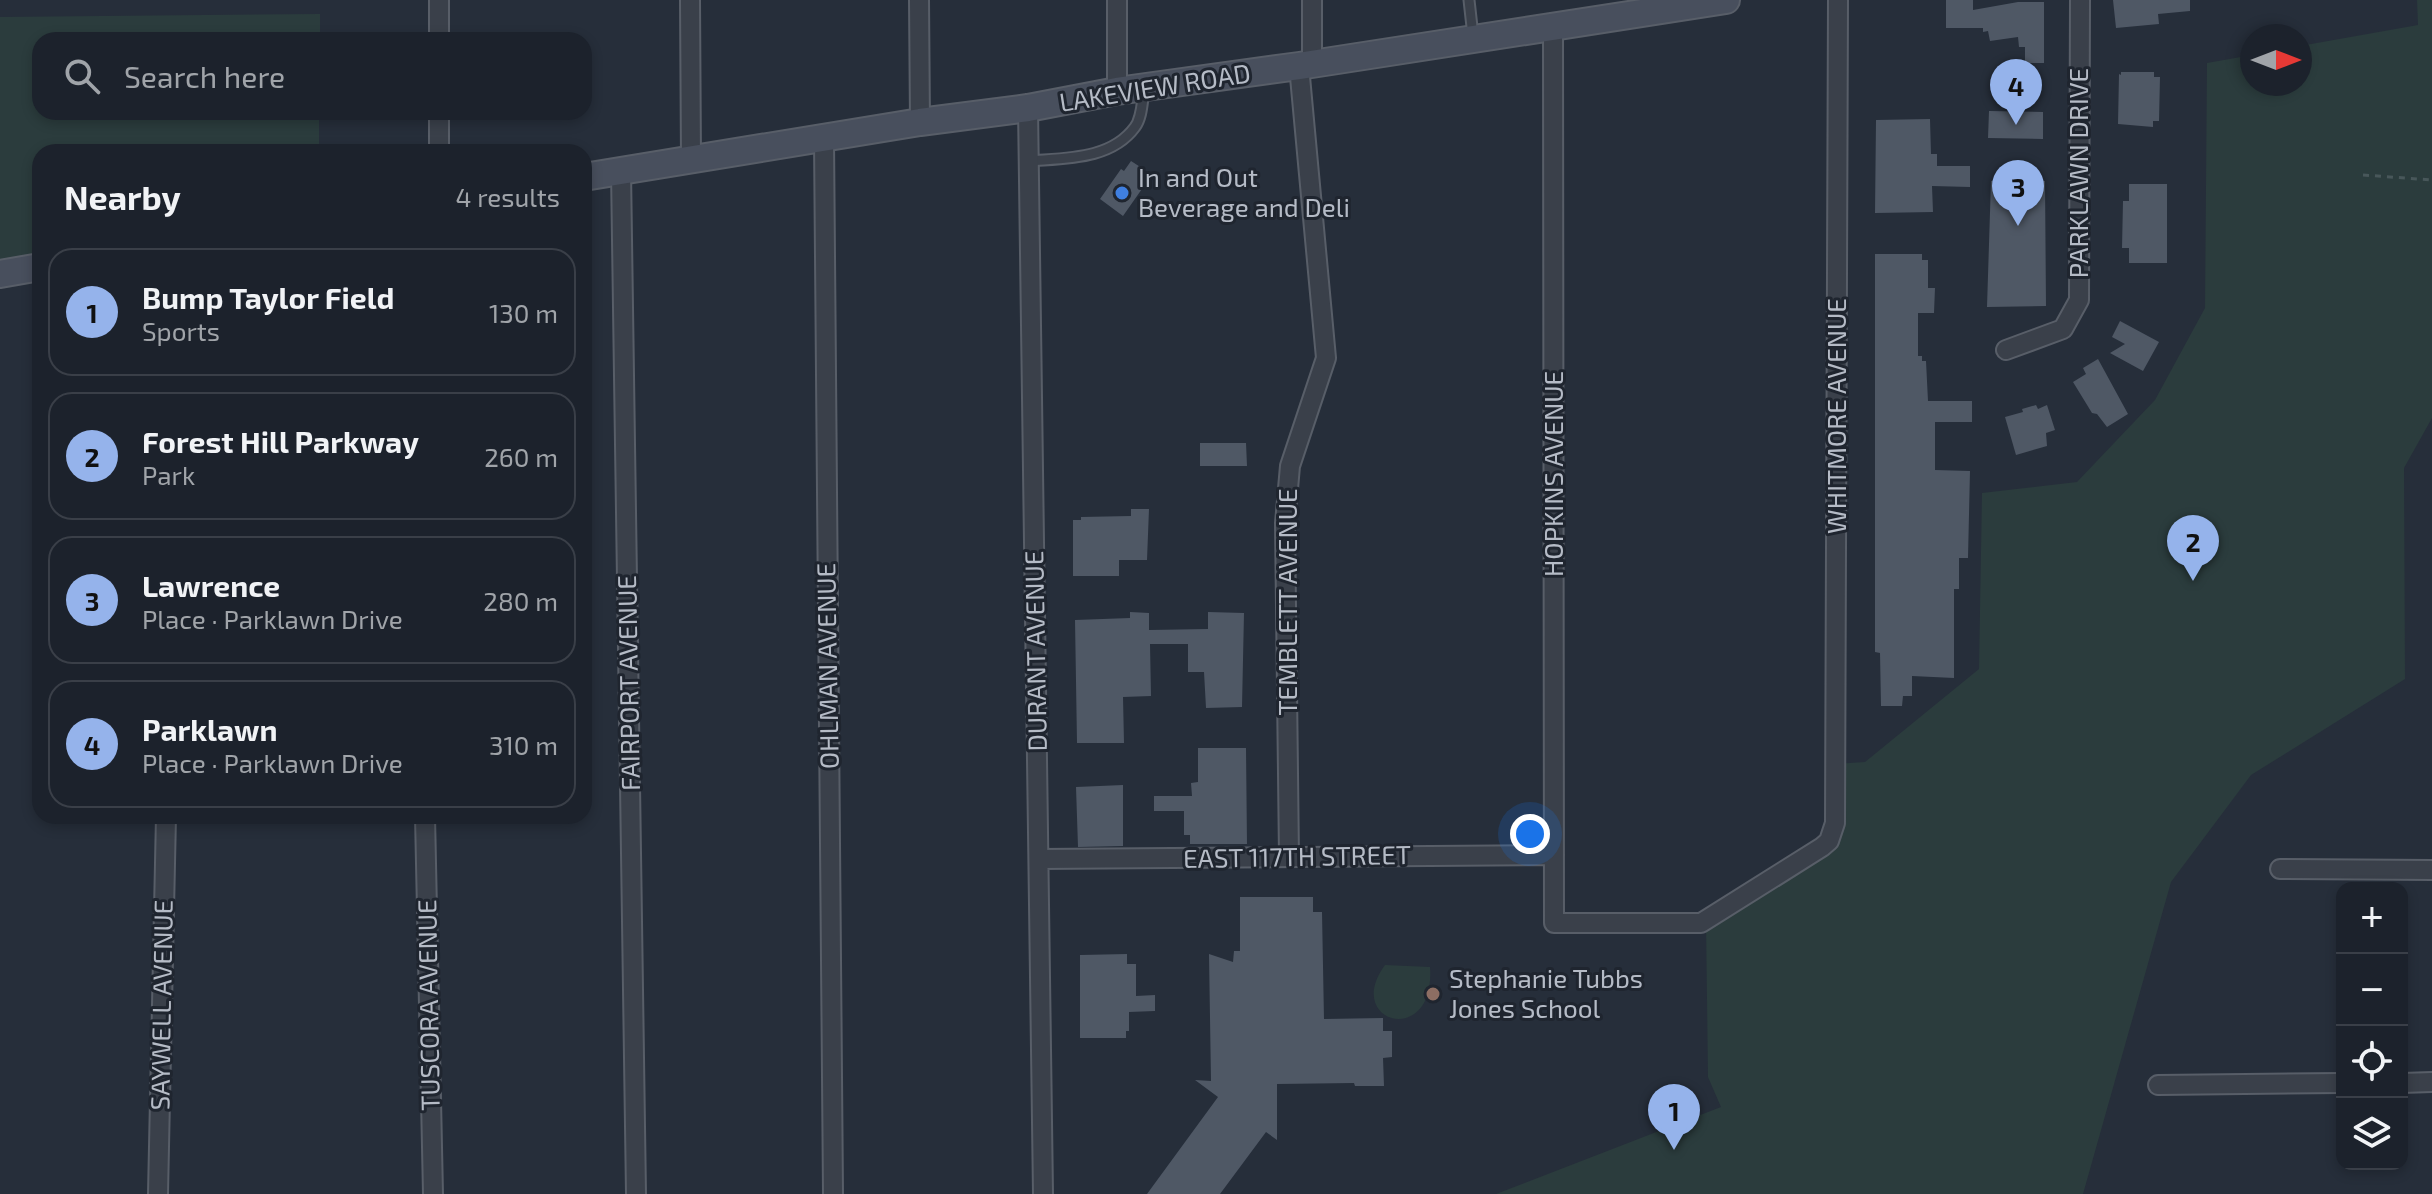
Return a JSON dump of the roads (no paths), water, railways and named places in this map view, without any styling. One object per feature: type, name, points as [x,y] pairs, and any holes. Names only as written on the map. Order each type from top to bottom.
[{"type":"street","points":[[439,0],[439,32]]},
{"type":"street","points":[[690,0],[691,160]]},
{"type":"street","points":[[919,0],[920,122]]},
{"type":"street","points":[[1117,0],[1117,91]]},
{"type":"street","name":"TEMBLETT AVENUE","points":[[1289,857],[1285,523],[1290,466],[1326,358],[1306,64],[1312,0]]},
{"type":"street","name":"LAKEVIEW ROAD","points":[[592,176],[920,122],[1028,108],[1117,91],[1726,0]]},
{"type":"street","name":"WHITMORE AVENUE","points":[[1554,923],[1701,923],[1822,847],[1834,832],[1838,0]]},
{"type":"street","name":"PARKLAWN DRIVE","points":[[2006,350],[2063,329],[2079,300],[2080,0]]},
{"type":"street","name":"HOPKINS AVENUE","points":[[1553,25],[1554,923]]},
{"type":"street","name":"DURANT AVENUE","points":[[1028,108],[1043,1194]]},
{"type":"street","points":[[439,120],[439,144]]},
{"type":"street","name":"OHLMAN AVENUE","points":[[824,139],[833,1194]]},
{"type":"street","name":"FAIRPORT AVENUE","points":[[621,171],[636,1194]]},
{"type":"street","points":[[0,274],[32,268]]},
{"type":"street","name":"SAYWELL AVENUE","points":[[158,1194],[166,824]]},
{"type":"street","name":"TUSCORA AVENUE","points":[[425,824],[433,1194]]},
{"type":"street","name":"EAST 117TH STREET","points":[[1039,859],[1554,855]]},
{"type":"street","points":[[2280,869],[2432,870]]},
{"type":"street","points":[[2408,1083],[2432,1082]]},
{"type":"street","points":[[2158,1085],[2336,1083]]},
{"type":"lane","points":[[1469,0],[1473,38]]},
{"type":"lane","points":[[1029,161],[1085,156],[1111,147],[1136,127],[1144,87]]},
{"type":"place","name":"Parklawn","points":[[2016,125]]},
{"type":"place","name":"In and Out Beverage and Deli","points":[[1122,193]]},
{"type":"place","name":"Lawrence","points":[[2018,226]]},
{"type":"place","name":"Forest Hill Parkway","points":[[2193,581]]},
{"type":"place","name":"Stephanie Tubbs Jones School","points":[[1433,994]]},
{"type":"place","name":"Bump Taylor Field","points":[[1674,1150]]}]
